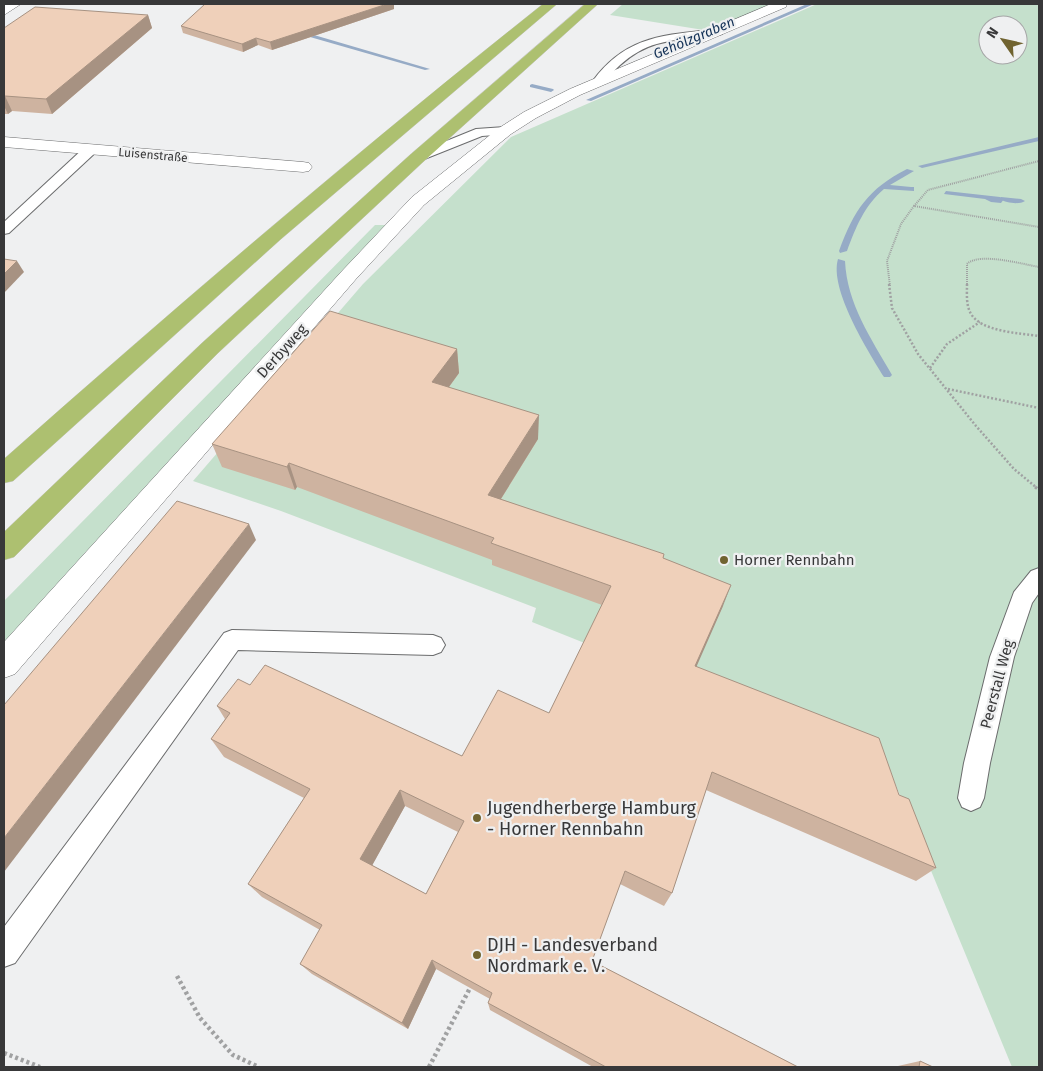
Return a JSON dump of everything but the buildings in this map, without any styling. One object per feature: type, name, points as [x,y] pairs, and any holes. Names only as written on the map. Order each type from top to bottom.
[{"type":"highway","points":[[4,474],[185,312],[457,79],[551,4]]},
{"type":"highway","points":[[4,549],[210,348],[417,158],[592,4]]},
{"type":"street","points":[[4,11],[16,4]]},
{"type":"street","name":"Derbyweg","points":[[4,664],[418,201],[505,131],[554,102],[781,4]]},
{"type":"street","name":"Luisenstraße","points":[[4,142],[303,167]]},
{"type":"lane","points":[[417,158],[480,132],[505,131]]},
{"type":"lane","points":[[4,230],[90,150]]},
{"type":"lane","name":"Peerstall Weg","points":[[971,798],[977,763],[1002,657],[1022,599],[1039,577]]},
{"type":"lane","points":[[4,952],[232,640],[433,645]]},
{"type":"path","points":[[1039,161],[928,190],[901,224],[887,261],[892,308],[918,354],[976,426],[1014,469],[1039,490]]},
{"type":"path","points":[[914,206],[1039,227]]},
{"type":"path","points":[[1039,266],[981,258],[971,260],[967,264],[970,312],[975,320],[990,328],[1039,336]]},
{"type":"path","points":[[930,368],[946,344],[980,322]]},
{"type":"path","points":[[947,389],[1039,408]]},
{"type":"path","points":[[177,976],[200,1018],[226,1048],[233,1055],[259,1067]]},
{"type":"path","points":[[429,1067],[470,988]]},
{"type":"path","points":[[4,1052],[40,1067]]},
{"type":"green space","points":[[623,4],[773,4],[710,31],[610,15]]},
{"type":"green space","name":"Horner Rennbahn","points":[[817,4],[1039,4],[1039,1067],[1012,1067],[887,764],[532,622],[536,608],[281,511],[193,481],[363,284],[511,137]]},
{"type":"green space","points":[[375,225],[386,225],[68,572],[4,648],[4,601]]},
{"type":"water","points":[[946,191],[1004,199],[1001,203],[991,202],[985,199],[944,194]]},
{"type":"waterway","name":"Gehölzgraben","points":[[589,100],[811,4]]},
{"type":"waterway","name":"Gehölzgraben","points":[[312,36],[427,69]]},
{"type":"waterway","name":"Gehölzgraben","points":[[532,86],[551,90]]},
{"type":"waterway","points":[[922,166],[1039,139]]},
{"type":"waterway","points":[[843,251],[854,223],[867,202],[884,185],[910,171]]},
{"type":"waterway","points":[[882,187],[911,189]]},
{"type":"waterway","points":[[1004,199],[1021,201]]},
{"type":"waterway","points":[[841,261],[842,276],[850,306],[887,375]]},
{"type":"place","name":"Horner Rennbahn","points":[[724,560]]},
{"type":"place","name":"Jugendherberge Hamburg - Horner Rennbahn","points":[[477,818]]},
{"type":"place","name":"DJH - Landesverband Nordmark e. V.","points":[[477,955]]}]
